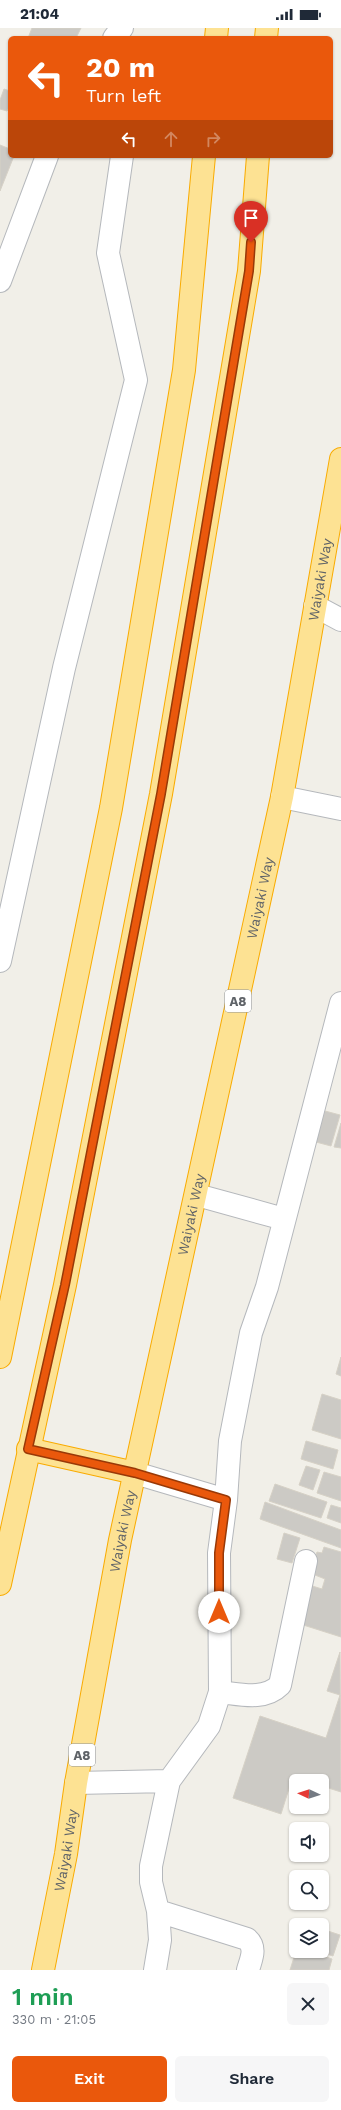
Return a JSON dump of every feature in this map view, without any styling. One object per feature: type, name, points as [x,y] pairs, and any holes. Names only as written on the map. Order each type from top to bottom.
[{"type":"highway","points":[[0,1357],[111,808],[184,370],[204,158]]},
{"type":"highway","points":[[0,1584],[28,1449],[65,1285],[161,794],[249,271],[258,158]]},
{"type":"highway","name":"Waiyaki Way","points":[[43,1970],[66,1854],[76,1783],[120,1540],[197,1195],[282,797],[341,459]]},
{"type":"highway","points":[[28,1449],[135,1473]]},
{"type":"street","points":[[116,36],[122,28]]},
{"type":"street","points":[[0,281],[46,158]]},
{"type":"street","points":[[0,961],[64,668],[136,380],[108,253],[122,158]]},
{"type":"street","points":[[315,606],[341,620]]},
{"type":"street","points":[[282,797],[341,809]]},
{"type":"street","points":[[155,1970],[160,1940],[158,1911],[151,1882],[152,1866],[169,1781],[210,1726],[220,1692],[219,1553],[226,1500],[230,1440],[239,1390],[251,1333],[267,1287],[341,1003]]},
{"type":"street","points":[[197,1195],[284,1219]]},
{"type":"street","points":[[135,1473],[226,1500]]},
{"type":"street","points":[[220,1692],[262,1695],[273,1692],[280,1685],[306,1561]]},
{"type":"street","points":[[76,1783],[169,1781]]},
{"type":"street","points":[[158,1911],[247,1939],[251,1942],[254,1952],[248,1970]]},
{"type":"building","points":[[32,28],[81,28],[77,36],[29,36]]},
{"type":"building","points":[[4,89],[8,90],[7,111],[0,109],[0,100]]},
{"type":"building","points":[[0,145],[8,148],[8,158],[13,158],[0,191]]},
{"type":"building","points":[[325,1111],[340,1115],[331,1146],[316,1142]]},
{"type":"building","points":[[341,1123],[341,1148],[334,1147]]},
{"type":"building","points":[[341,1357],[341,1376],[336,1374]]},
{"type":"building","points":[[322,1394],[341,1400],[341,1439],[312,1430]]},
{"type":"building","points":[[306,1441],[338,1450],[333,1469],[301,1459]]},
{"type":"building","points":[[306,1466],[320,1470],[313,1490],[299,1485]]},
{"type":"building","points":[[324,1472],[341,1477],[341,1501],[317,1493]]},
{"type":"building","points":[[275,1484],[327,1502],[321,1518],[269,1501]]},
{"type":"building","points":[[265,1502],[341,1530],[341,1548],[260,1519]]},
{"type":"building","points":[[331,1505],[341,1508],[341,1523],[327,1518]]},
{"type":"building","points":[[284,1533],[300,1538],[292,1563],[277,1559]]},
{"type":"building","points":[[324,1547],[341,1552],[341,1637],[297,1623],[309,1585],[322,1589],[325,1579],[315,1575],[316,1570],[311,1569],[317,1552],[322,1553]]},
{"type":"building","points":[[340,1652],[341,1792],[329,1788],[329,1774],[289,1774],[289,1789],[281,1814],[233,1798],[260,1716],[326,1738],[340,1695],[327,1691]]},
{"type":"building","points":[[329,1931],[340,1935],[333,1956],[329,1955]]},
{"type":"building","points":[[294,1958],[332,1959],[329,1970],[290,1970]]},
{"type":"route","points":[[219,1612],[219,1553],[226,1500],[135,1473],[28,1449],[65,1285],[161,794],[249,271],[251,242]]}]
